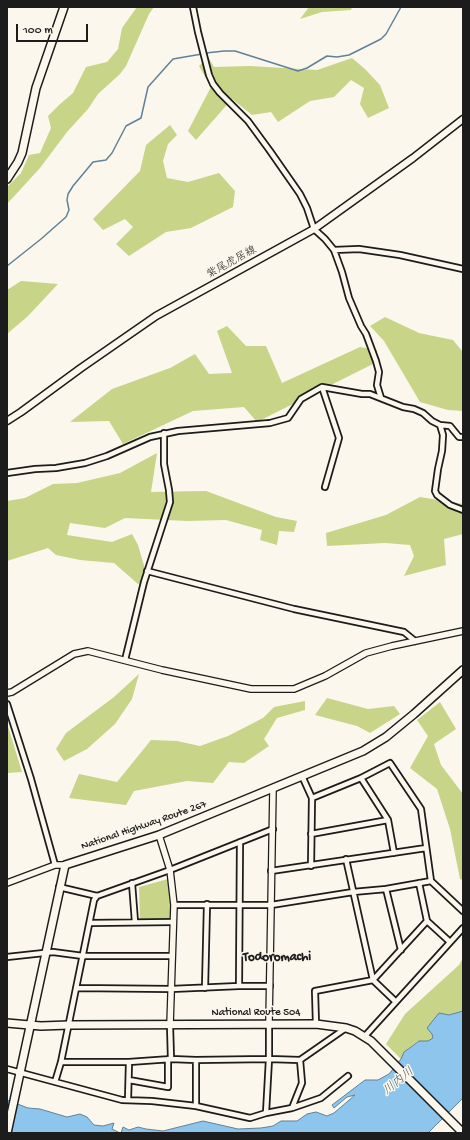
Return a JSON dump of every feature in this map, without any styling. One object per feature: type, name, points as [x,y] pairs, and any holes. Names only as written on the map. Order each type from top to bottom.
[{"type":"highway","points":[[7,179],[22,153],[36,88],[64,7]]},
{"type":"highway","name":"National Highway Route 267","points":[[65,865],[159,835],[363,751],[386,737],[463,670]]},
{"type":"highway","points":[[7,1133],[59,887],[65,865]]},
{"type":"highway","name":"National Route 504","points":[[7,1023],[30,1025],[269,1023],[316,1024],[346,1028],[365,1036],[381,1050],[461,1131]]},
{"type":"main road","name":"紫尾虎居線","points":[[7,421],[22,412],[81,368],[156,316],[314,229],[413,158],[463,119]]},
{"type":"street","points":[[193,7],[203,53],[213,84],[248,121],[270,151],[300,194],[307,208],[314,229],[334,250],[349,298],[366,334],[376,361],[379,372],[377,385],[381,398]]},
{"type":"street","points":[[334,250],[359,249],[400,255],[463,269]]},
{"type":"street","points":[[322,387],[339,438],[324,487]]},
{"type":"street","points":[[7,473],[34,469],[56,468],[85,463],[107,456],[150,436],[164,433],[200,428],[270,423],[288,418],[301,399],[322,387],[370,394],[403,407],[414,409],[423,413],[432,421],[440,425],[450,426],[459,437],[463,437]]},
{"type":"street","points":[[440,425],[443,435],[442,451],[435,491],[436,495],[450,506],[463,510]]},
{"type":"street","points":[[125,660],[147,571],[170,502],[164,464],[164,433]]},
{"type":"street","points":[[147,571],[294,609],[404,632],[415,641]]},
{"type":"street","points":[[7,693],[12,692],[74,654],[88,651],[251,689],[294,689],[325,676],[366,653],[463,631]]},
{"type":"street","points":[[7,704],[31,779],[55,865]]},
{"type":"street","points":[[312,798],[361,778],[390,763],[421,809],[431,880],[463,911]]},
{"type":"street","points":[[302,776],[312,798],[311,866]]},
{"type":"street","points":[[361,778],[388,820],[394,853]]},
{"type":"street","points":[[266,1113],[269,1059],[273,789]]},
{"type":"street","points":[[312,834],[388,820]]},
{"type":"street","points":[[59,887],[97,896],[170,870],[272,829]]},
{"type":"street","points":[[129,1080],[168,1087],[174,904],[170,870],[159,835]]},
{"type":"street","points":[[239,986],[240,842]]},
{"type":"street","points":[[271,871],[426,848]]},
{"type":"street","points":[[346,859],[372,980],[396,1002]]},
{"type":"street","points":[[7,883],[55,865],[65,865]]},
{"type":"street","points":[[174,904],[271,905],[353,892],[386,889],[431,880]]},
{"type":"street","points":[[132,883],[135,922]]},
{"type":"street","points":[[419,883],[427,921],[450,942]]},
{"type":"street","points":[[386,889],[401,950]]},
{"type":"street","points":[[55,1082],[69,1025],[94,900],[97,896]]},
{"type":"street","points":[[205,988],[207,904]]},
{"type":"street","points":[[316,1024],[315,991],[372,980],[427,921]]},
{"type":"street","points":[[90,922],[173,922]]},
{"type":"street","points":[[365,1036],[463,928]]},
{"type":"street","points":[[7,957],[46,952],[83,956],[172,956]]},
{"type":"street","points":[[76,988],[171,989],[270,986]]},
{"type":"street","points":[[61,1062],[129,1062],[170,1059],[300,1060],[346,1028]]},
{"type":"street","points":[[196,1060],[196,1106]]},
{"type":"street","points":[[292,1108],[302,1083],[300,1060]]},
{"type":"street","points":[[128,1100],[129,1062]]},
{"type":"street","points":[[7,1069],[20,1074],[128,1100],[196,1106],[250,1118],[292,1108],[321,1098],[348,1076]]},
{"type":"green space","points":[[137,7],[154,7],[149,14],[126,66],[120,74],[98,94],[88,109],[67,132],[40,168],[7,204],[7,187],[21,173],[29,155],[40,153],[51,128],[48,116],[73,93],[86,67],[107,62],[118,49],[122,28]]},
{"type":"green space","points":[[309,7],[352,7],[351,10],[322,12],[300,19]]},
{"type":"green space","points":[[208,57],[214,67],[250,66],[317,70],[352,58],[380,85],[389,108],[368,118],[360,104],[364,88],[351,80],[334,97],[310,101],[278,122],[271,112],[252,115],[232,99],[196,140],[188,131],[211,87],[199,66]]},
{"type":"green space","points":[[170,125],[177,135],[168,144],[163,161],[167,178],[188,182],[219,173],[235,191],[233,207],[191,228],[166,232],[129,256],[116,244],[133,227],[125,219],[103,230],[93,219],[140,171],[146,145]]},
{"type":"green space","points":[[21,281],[58,284],[28,316],[7,334],[7,290]]},
{"type":"green space","points":[[385,317],[419,333],[453,340],[463,352],[463,411],[448,410],[420,402],[384,341],[370,326]]},
{"type":"green space","points":[[227,326],[246,346],[266,346],[282,383],[360,347],[377,350],[377,362],[257,422],[244,407],[193,411],[123,444],[109,421],[70,422],[112,389],[170,368],[195,354],[209,374],[232,373],[217,331]]},
{"type":"green space","points":[[157,453],[151,492],[206,491],[276,517],[297,521],[294,532],[279,531],[277,545],[260,540],[262,530],[226,520],[187,521],[125,518],[105,528],[70,523],[67,535],[112,542],[132,534],[138,545],[145,569],[150,579],[138,584],[114,563],[80,560],[56,555],[48,548],[7,561],[7,501],[25,498],[53,484],[77,483],[120,473]]},
{"type":"green space","points":[[420,497],[463,504],[463,534],[444,539],[446,565],[404,576],[414,556],[410,545],[385,543],[327,546],[326,533],[386,515]]},
{"type":"green space","points":[[139,674],[132,699],[115,724],[87,749],[64,761],[56,749],[66,733],[114,697]]},
{"type":"green space","points":[[327,698],[368,709],[394,706],[400,714],[370,733],[357,726],[315,715]]},
{"type":"green space","points":[[305,701],[305,710],[277,718],[264,739],[269,746],[244,763],[229,762],[213,783],[187,781],[134,791],[126,805],[69,798],[79,774],[117,782],[151,740],[177,741],[200,746],[228,736],[263,718],[274,707]]},
{"type":"green space","points":[[440,702],[456,729],[434,744],[441,765],[463,794],[463,880],[460,879],[450,829],[437,789],[410,768],[428,736],[417,720]]},
{"type":"green space","points":[[7,723],[22,772],[7,773]]},
{"type":"green space","points":[[168,879],[171,906],[170,919],[140,920],[139,887]]},
{"type":"green space","points":[[463,958],[463,1011],[449,1015],[439,1014],[434,1021],[432,1034],[433,1038],[428,1041],[418,1041],[404,1052],[401,1059],[386,1044],[405,1014],[459,965]]},
{"type":"water","name":"川内川","points":[[463,1011],[463,1098],[428,1133],[121,1133],[123,1127],[129,1130],[138,1127],[163,1131],[203,1121],[238,1129],[261,1128],[273,1126],[281,1121],[297,1121],[307,1114],[316,1112],[327,1116],[334,1113],[355,1095],[347,1097],[334,1108],[332,1105],[365,1080],[378,1080],[389,1074],[401,1059],[404,1052],[419,1041],[428,1041],[433,1038],[432,1034],[427,1028],[439,1013],[449,1015]]},
{"type":"water","points":[[7,1100],[28,1108],[40,1109],[67,1117],[80,1114],[87,1117],[94,1125],[103,1126],[114,1123],[112,1129],[120,1133],[7,1133]]},
{"type":"waterway","points":[[206,53],[235,51],[298,71],[307,68],[327,56],[337,57],[349,55],[381,39],[386,34],[401,7]]},
{"type":"waterway","points":[[7,266],[66,217],[69,210],[67,200],[68,194],[73,186],[93,162],[106,160],[112,153],[126,126],[141,118],[148,87],[173,59],[202,54]]},
{"type":"district","name":"Todoromachi","points":[[277,958]]}]
